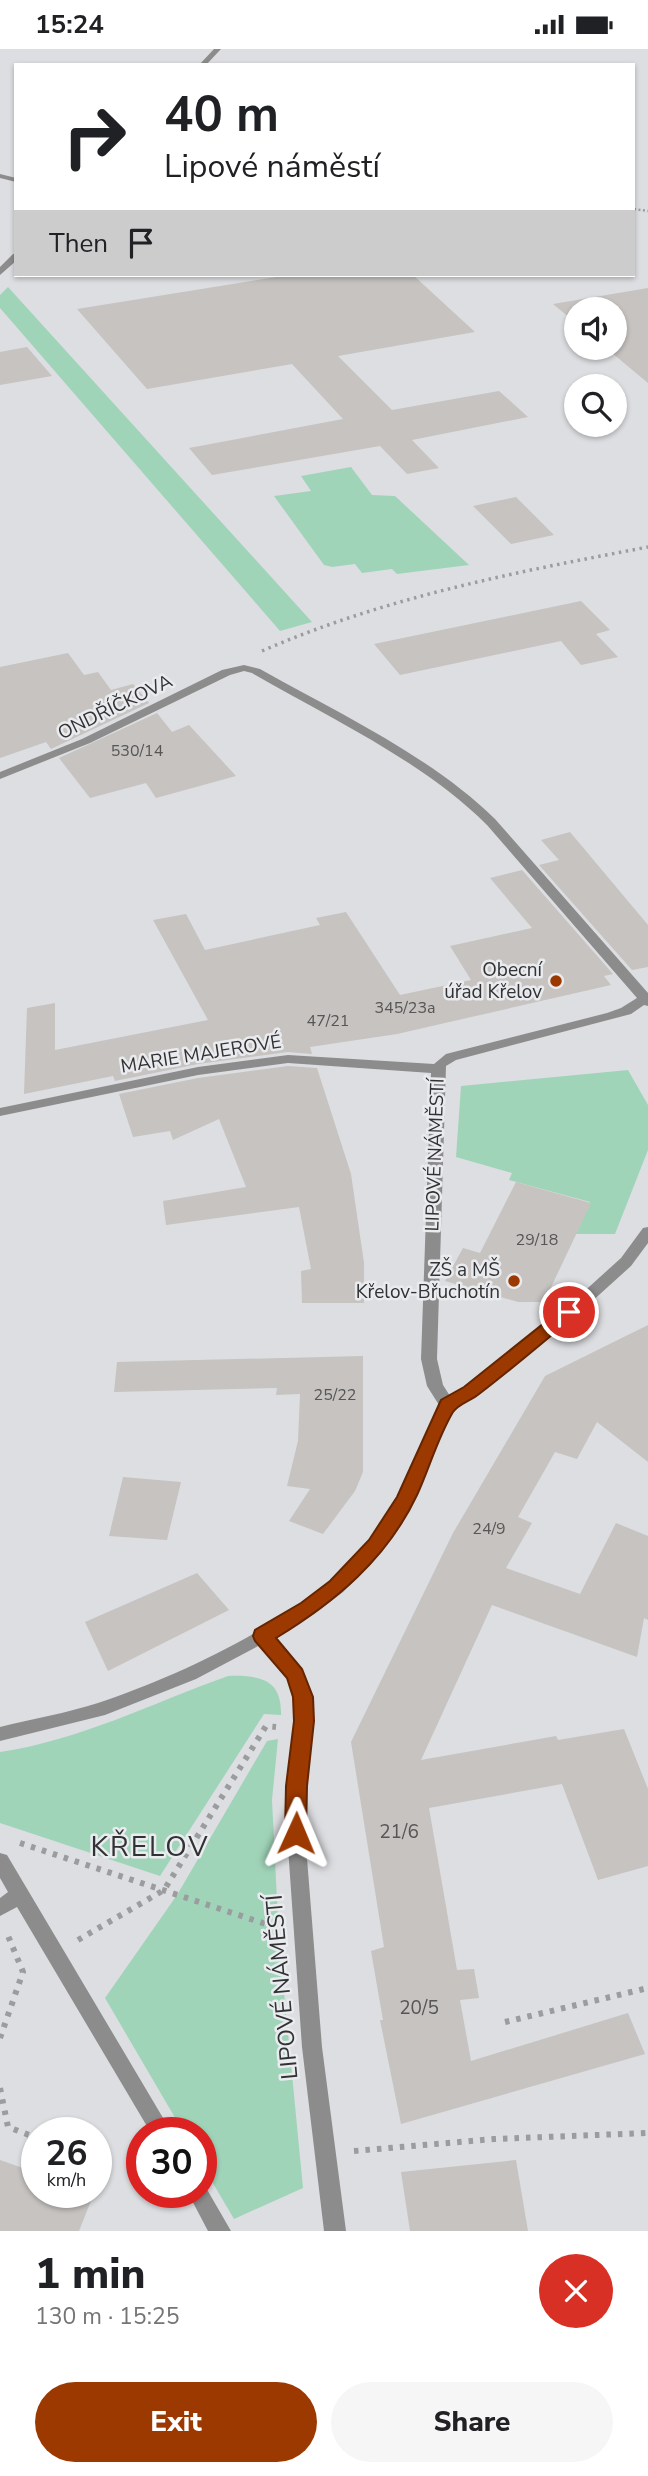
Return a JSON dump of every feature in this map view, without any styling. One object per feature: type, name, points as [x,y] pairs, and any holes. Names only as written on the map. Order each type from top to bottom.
[{"type":"street","points":[[204,63],[218,49]]},
{"type":"street","points":[[0,272],[14,258]]},
{"type":"street","points":[[244,669],[263,674],[418,763],[467,799],[491,822],[647,999],[619,1014],[451,1057],[441,1063],[438,1069]]},
{"type":"street","name":"ONDŘÍČKOVA","points":[[0,776],[62,752],[226,672],[244,669]]},
{"type":"street","name":"MARIE MAJEROVÉ","points":[[0,1112],[198,1071],[288,1059],[438,1069]]},
{"type":"street","name":"LIPOVÉ NÁMĚSTÍ","points":[[438,1069],[429,1359],[435,1386],[447,1405]]},
{"type":"street","points":[[0,1734],[99,1710],[190,1674],[308,1609],[337,1587],[391,1525],[406,1498],[447,1405],[471,1391],[584,1300],[626,1262],[648,1231]]},
{"type":"street","name":"LIPOVÉ NÁMĚSTÍ","points":[[262,1636],[295,1674],[303,1697],[304,1721],[296,1786],[302,1936],[335,2231]]},
{"type":"street","points":[[0,1861],[152,2117]]},
{"type":"street","points":[[0,1908],[20,1895]]},
{"type":"street","points":[[207,2208],[220,2231]]},
{"type":"path","points":[[244,669],[252,657],[271,647],[317,627],[402,597],[648,547]]},
{"type":"path","points":[[0,2038],[23,1972],[164,1890],[266,1726],[280,1727]]},
{"type":"path","points":[[13,1840],[302,1936]]},
{"type":"path","points":[[0,1918],[23,1972]]},
{"type":"path","points":[[505,2022],[648,1987]]},
{"type":"path","points":[[0,2088],[8,2127],[21,2132]]},
{"type":"path","points":[[326,2154],[494,2139],[648,2133]]},
{"type":"green space","points":[[8,287],[312,622],[280,631],[0,308],[0,295]]},
{"type":"green space","points":[[351,467],[372,495],[395,496],[469,565],[397,574],[392,569],[362,573],[355,564],[332,567],[324,565],[274,496],[311,491],[301,476]]},
{"type":"green space","points":[[628,1070],[648,1105],[648,1150],[615,1234],[576,1234],[590,1202],[509,1180],[512,1173],[456,1157],[461,1086]]},
{"type":"green space","points":[[228,1676],[259,1678],[267,1682],[278,1694],[281,1715],[264,1714],[160,1876],[0,1823],[0,1752],[88,1730]]},
{"type":"green space","points":[[278,1739],[272,1800],[279,1940],[303,2188],[234,2219],[217,2190],[217,2117],[175,2117],[105,1998],[177,1895],[267,1741]]},
{"type":"building","points":[[277,277],[415,277],[475,332],[338,356],[392,410],[499,391],[528,417],[412,440],[439,468],[407,474],[380,446],[212,475],[189,448],[343,419],[292,364],[147,389],[77,309]]},
{"type":"building","points":[[648,288],[648,383],[620,360],[627,360],[627,297],[595,297]]},
{"type":"building","points":[[564,302],[564,313],[553,304]]},
{"type":"building","points":[[27,347],[52,376],[0,385],[0,352]]},
{"type":"building","points":[[516,497],[554,535],[511,544],[473,506]]},
{"type":"building","points":[[581,601],[610,630],[596,634],[618,657],[581,665],[561,641],[400,675],[374,644]]},
{"type":"building","points":[[68,653],[84,675],[98,672],[111,690],[133,684],[149,703],[51,749],[46,742],[0,758],[0,667]]},
{"type":"building","points":[[157,713],[172,732],[189,725],[236,776],[156,798],[146,783],[90,798],[59,758]]},
{"type":"building","points":[[570,832],[648,925],[648,967],[632,970],[539,865],[559,860],[541,840]]},
{"type":"building","points":[[522,870],[613,974],[604,976],[611,985],[397,1034],[310,1047],[312,1054],[288,1052],[198,1064],[115,1081],[113,1076],[24,1094],[27,1008],[55,1003],[55,1050],[208,1020],[153,920],[186,914],[205,950],[320,925],[316,918],[346,912],[400,995],[471,980],[450,946],[532,928],[490,878]]},
{"type":"building","points":[[288,1066],[317,1068],[351,1174],[364,1263],[364,1303],[302,1303],[301,1271],[311,1269],[299,1207],[166,1225],[163,1201],[246,1187],[219,1119],[173,1140],[170,1131],[133,1137],[119,1094],[198,1078]]},
{"type":"building","points":[[516,1182],[591,1203],[544,1302],[518,1302],[445,1281],[463,1248],[480,1253]]},
{"type":"building","points":[[648,1325],[648,1462],[597,1422],[577,1459],[555,1452],[518,1517],[532,1523],[506,1568],[580,1594],[616,1523],[648,1536],[648,1620],[644,1618],[637,1657],[492,1605],[421,1760],[556,1736],[558,1740],[624,1729],[648,1789],[648,1866],[598,1880],[562,1784],[429,1808],[457,1970],[474,1969],[479,1998],[460,2000],[471,2061],[628,2013],[645,2054],[401,2124],[380,2020],[383,2020],[371,1951],[384,1947],[351,1742],[453,1533],[545,1376]]},
{"type":"building","points":[[363,1356],[363,1472],[355,1491],[323,1534],[289,1521],[310,1489],[287,1486],[298,1441],[300,1394],[276,1395],[277,1388],[114,1392],[117,1362]]},
{"type":"building","points":[[123,1477],[181,1482],[167,1540],[109,1536]]},
{"type":"building","points":[[197,1573],[229,1610],[108,1671],[85,1622]]},
{"type":"building","points":[[0,2160],[21,2167],[21,2208],[88,2208],[79,2231],[0,2231]]},
{"type":"building","points":[[516,2160],[528,2231],[410,2231],[401,2172]]},
{"type":"place","name":"Obecní úřad Křelov","points":[[556,981]]},
{"type":"place","name":"ZŠ a MŠ Křelov-Břuchotín","points":[[514,1281]]},
{"type":"district","name":"KŘELOV","points":[[150,1847]]},
{"type":"route","points":[[296,1833],[296,1786],[304,1721],[303,1697],[295,1674],[262,1636],[308,1609],[337,1587],[376,1545],[406,1498],[447,1405],[471,1391],[569,1312]]}]
